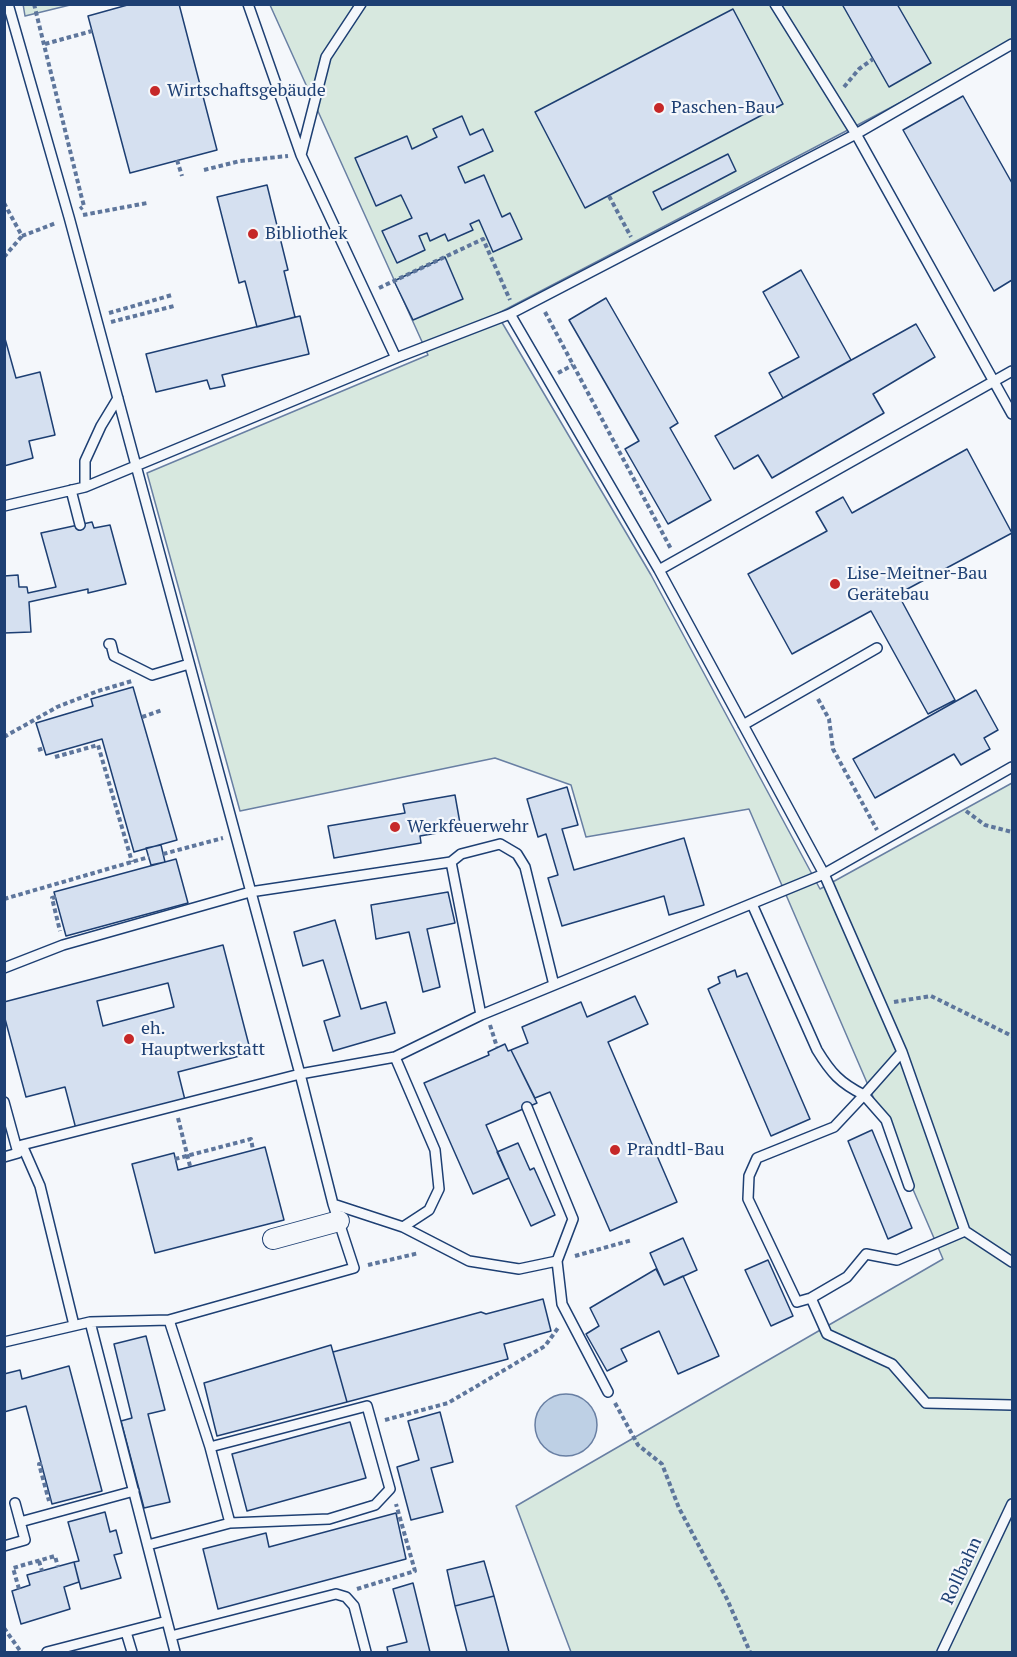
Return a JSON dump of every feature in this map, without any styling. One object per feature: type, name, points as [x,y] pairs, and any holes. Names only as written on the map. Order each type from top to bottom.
[{"type":"street","points":[[273,1239],[336,1212]]},
{"type":"lane","points":[[4,1342],[90,1322],[169,1320],[354,1268],[336,1212],[69,217],[8,4]]},
{"type":"lane","points":[[248,4],[301,155],[396,358]]},
{"type":"lane","points":[[301,155],[326,57],[361,4]]},
{"type":"lane","points":[[775,4],[855,134],[1012,414]]},
{"type":"lane","points":[[4,506],[85,487],[396,358],[510,314],[855,134],[1012,44]]},
{"type":"lane","points":[[510,314],[659,570],[825,874],[902,1052],[965,1231],[1012,1262]]},
{"type":"lane","points":[[659,570],[1012,371]]},
{"type":"lane","points":[[85,487],[85,461],[101,426],[118,398]]},
{"type":"lane","points":[[71,490],[80,525]]},
{"type":"lane","points":[[109,644],[111,644],[114,656],[152,675],[189,664]]},
{"type":"lane","points":[[743,724],[877,648]]},
{"type":"lane","points":[[4,1157],[20,1149],[300,1074],[395,1057],[483,1014],[825,874],[1012,766]]},
{"type":"lane","points":[[4,968],[63,945],[250,892],[451,862],[461,854],[500,844],[517,854],[525,867],[554,985]]},
{"type":"lane","points":[[451,862],[483,1014]]},
{"type":"lane","points":[[752,904],[817,1050],[831,1073],[847,1086],[864,1095],[886,1120],[909,1186]]},
{"type":"lane","points":[[902,1052],[834,1127],[757,1158],[749,1176],[748,1199],[797,1302],[811,1298],[847,1277],[866,1254],[897,1260],[965,1231]]},
{"type":"lane","points":[[395,1057],[435,1150],[439,1189],[429,1210],[403,1227]]},
{"type":"lane","points":[[4,1102],[20,1149],[40,1186],[74,1325]]},
{"type":"lane","points":[[527,1107],[573,1219],[557,1261],[562,1304],[608,1392]]},
{"type":"lane","points":[[336,1212],[403,1227],[469,1262],[519,1269],[557,1261]]},
{"type":"lane","points":[[811,1298],[827,1334],[892,1364],[926,1403],[1012,1405]]},
{"type":"lane","points":[[169,1320],[210,1447],[230,1523]]},
{"type":"lane","points":[[90,1322],[175,1653]]},
{"type":"lane","points":[[148,1545],[230,1523],[329,1519],[375,1505],[390,1489],[367,1406],[210,1447]]},
{"type":"lane","points":[[20,1522],[134,1491]]},
{"type":"lane","points":[[4,1546],[25,1540],[15,1503]]},
{"type":"lane","name":"Rollbahn","points":[[942,1653],[1012,1504]]},
{"type":"lane","points":[[171,1636],[336,1594],[346,1597],[354,1606],[366,1653]]},
{"type":"lane","points":[[47,1653],[167,1621]]},
{"type":"lane","points":[[126,1632],[132,1653]]},
{"type":"lane","points":[[92,1641],[95,1653]]},
{"type":"path","points":[[34,4],[84,206],[69,217]]},
{"type":"path","points":[[45,44],[92,31]]},
{"type":"path","points":[[834,101],[859,69],[873,59]]},
{"type":"path","points":[[204,170],[240,160],[301,155]]},
{"type":"path","points":[[177,160],[182,176]]},
{"type":"path","points":[[609,196],[637,249]]},
{"type":"path","points":[[4,257],[22,236]]},
{"type":"path","points":[[366,294],[483,239],[511,302],[519,298]]},
{"type":"path","points":[[97,321],[172,296]]},
{"type":"path","points":[[539,300],[677,560]]},
{"type":"path","points":[[97,321],[174,306]]},
{"type":"path","points":[[4,737],[57,707],[98,691],[152,675]]},
{"type":"path","points":[[811,686],[829,719],[833,749],[883,841]]},
{"type":"path","points":[[142,717],[162,710]]},
{"type":"path","points":[[55,757],[98,745],[132,862]]},
{"type":"path","points":[[38,750],[44,748]]},
{"type":"path","points":[[953,801],[985,825],[1012,832]]},
{"type":"path","points":[[163,854],[235,835]]},
{"type":"path","points":[[4,899],[149,857]]},
{"type":"path","points":[[56,897],[52,898],[56,907],[63,945]]},
{"type":"path","points":[[882,1005],[931,996],[1012,1036]]},
{"type":"path","points":[[483,1014],[498,1047]]},
{"type":"path","points":[[175,1106],[190,1167]]},
{"type":"path","points":[[175,1159],[250,1139],[253,1150]]},
{"type":"path","points":[[557,1261],[632,1240]]},
{"type":"path","points":[[354,1268],[427,1251],[436,1246]]},
{"type":"path","points":[[372,1423],[448,1403],[482,1384],[545,1346],[555,1333],[566,1311]]},
{"type":"path","points":[[608,1392],[638,1445],[662,1464],[679,1508],[727,1599],[750,1653]]},
{"type":"path","points":[[42,1464],[39,1464],[52,1513]]},
{"type":"path","points":[[346,1597],[359,1587],[415,1571],[400,1515],[390,1489]]},
{"type":"path","points":[[19,1589],[13,1568],[55,1556],[58,1567]]},
{"type":"path","points":[[39,1561],[42,1571]]},
{"type":"path","points":[[4,1628],[21,1653]]},
{"type":"shaded area","points":[[23,4],[70,4],[70,5],[25,16]]},
{"type":"shaded area","points":[[270,5],[1012,5],[1012,44],[497,314],[651,575],[820,889],[1012,783],[1012,1652],[571,1652],[516,1506],[943,1259],[749,809],[586,837],[571,785],[495,758],[240,811],[147,473],[428,355]]},
{"type":"water","points":[[566,1394],[578,1396],[588,1403],[595,1413],[597,1425],[595,1437],[588,1447],[578,1454],[566,1456],[554,1454],[544,1447],[537,1437],[535,1425],[537,1413],[544,1403],[554,1396]]},
{"type":"building","name":"Wirtschaftsgebäude","points":[[131,4],[179,4],[217,150],[130,173],[88,16]]},
{"type":"building","points":[[842,4],[897,4],[931,63],[889,87]]},
{"type":"building","name":"Paschen-Bau","points":[[733,9],[783,104],[585,208],[535,112]]},
{"type":"building","points":[[963,96],[1012,183],[1012,280],[994,291],[903,130]]},
{"type":"building","points":[[462,116],[470,135],[483,129],[493,151],[458,167],[465,183],[484,175],[502,217],[510,213],[522,239],[493,252],[479,220],[470,224],[473,230],[448,241],[445,234],[430,241],[427,233],[419,236],[425,250],[397,263],[382,231],[412,218],[401,195],[376,206],[355,158],[407,136],[412,149],[437,137],[433,129]]},
{"type":"building","points":[[728,154],[736,171],[662,210],[653,192]]},
{"type":"building","name":"Bibliothek","points":[[267,185],[288,270],[284,271],[295,317],[257,327],[245,281],[239,283],[217,197]]},
{"type":"building","points":[[445,257],[463,299],[413,320],[394,281]]},
{"type":"building","points":[[801,270],[851,360],[783,398],[769,373],[799,357],[763,292]]},
{"type":"building","points":[[606,298],[678,423],[670,428],[711,500],[668,524],[625,449],[639,441],[569,320]]},
{"type":"building","points":[[300,316],[309,354],[222,375],[225,386],[210,389],[207,380],[156,392],[146,354]]},
{"type":"building","points":[[916,324],[935,357],[873,394],[884,413],[772,478],[758,455],[734,469],[715,436]]},
{"type":"building","points":[[4,335],[16,378],[40,372],[55,435],[29,441],[33,458],[4,466]]},
{"type":"building","name":"Lise-Meitner-Bau Gerätebau","points":[[967,449],[1012,533],[898,594],[955,700],[928,714],[871,611],[792,654],[748,574],[827,531],[816,512],[843,497],[852,513]]},
{"type":"building","points":[[92,522],[94,528],[110,525],[126,584],[88,593],[88,589],[29,602],[31,632],[4,633],[4,576],[18,575],[19,587],[27,587],[28,593],[56,587],[41,533]]},
{"type":"building","points":[[133,687],[177,840],[134,852],[102,739],[46,755],[36,723],[93,706],[91,699]]},
{"type":"building","points":[[976,690],[998,730],[984,738],[990,749],[961,765],[954,754],[875,798],[853,759]]},
{"type":"building","points":[[567,787],[578,825],[562,829],[574,870],[684,838],[704,905],[669,915],[664,896],[562,926],[548,878],[558,875],[546,834],[538,837],[527,799]]},
{"type":"building","name":"Werkfeuerwehr","points":[[455,795],[461,829],[420,836],[421,843],[334,858],[328,826],[405,813],[403,804]]},
{"type":"building","points":[[161,845],[165,862],[151,865],[146,848]]},
{"type":"building","points":[[176,859],[188,903],[66,936],[54,892]]},
{"type":"building","points":[[448,892],[455,923],[427,929],[440,987],[423,992],[409,932],[376,939],[371,905]]},
{"type":"building","points":[[335,920],[361,1009],[386,1002],[395,1033],[333,1051],[324,1021],[340,1016],[323,960],[303,966],[294,932]]},
{"type":"building","name":"eh. Hauptwerkstatt","points":[[223,945],[251,1053],[178,1072],[185,1100],[76,1129],[65,1087],[26,1097],[4,1015],[4,1002]],"holes":[[[168,983],[174,1007],[103,1026],[97,1001]]]},
{"type":"building","points":[[735,970],[737,977],[747,973],[810,1119],[771,1136],[708,989],[720,983],[718,977]]},
{"type":"building","name":"Prandtl-Bau","points":[[635,996],[648,1024],[608,1042],[677,1202],[610,1231],[550,1092],[535,1098],[511,1050],[528,1043],[522,1027],[581,1002],[587,1017]]},
{"type":"building","points":[[505,1044],[508,1051],[511,1050],[537,1103],[486,1125],[509,1178],[473,1194],[424,1083],[489,1055],[488,1052]]},
{"type":"building","points":[[872,1130],[912,1228],[888,1239],[848,1141]]},
{"type":"building","points":[[518,1143],[530,1170],[534,1168],[555,1215],[531,1226],[497,1152]]},
{"type":"building","points":[[265,1147],[284,1220],[155,1253],[132,1164],[174,1153],[178,1170]]},
{"type":"building","points":[[683,1238],[697,1270],[664,1285],[650,1253]]},
{"type":"building","points":[[768,1260],[793,1316],[771,1326],[745,1270]]},
{"type":"building","points":[[656,1269],[664,1285],[683,1276],[719,1356],[678,1374],[659,1331],[621,1349],[627,1361],[607,1371],[586,1334],[599,1326],[590,1308]]},
{"type":"building","points":[[543,1299],[551,1331],[504,1344],[508,1359],[347,1402],[333,1352],[481,1312],[486,1314]]},
{"type":"building","points":[[146,1336],[165,1410],[148,1414],[170,1502],[144,1508],[121,1421],[132,1418],[114,1344]]},
{"type":"building","points":[[331,1345],[347,1402],[217,1436],[204,1383]]},
{"type":"building","points":[[69,1366],[102,1491],[52,1504],[26,1406],[4,1412],[4,1374],[20,1370],[22,1379]]},
{"type":"building","points":[[440,1412],[453,1462],[431,1468],[443,1512],[411,1520],[397,1467],[419,1460],[408,1421]]},
{"type":"building","points":[[350,1422],[366,1478],[247,1511],[232,1454]]},
{"type":"building","points":[[105,1512],[110,1532],[116,1530],[122,1553],[114,1555],[121,1578],[81,1589],[74,1562],[79,1561],[68,1522]]},
{"type":"building","points":[[396,1513],[406,1559],[218,1609],[203,1549],[266,1533],[269,1547]]},
{"type":"building","points":[[484,1561],[494,1596],[455,1606],[447,1570]]},
{"type":"building","points":[[74,1562],[79,1582],[64,1587],[70,1609],[21,1624],[12,1591],[30,1585],[27,1575]]},
{"type":"building","points":[[413,1583],[430,1652],[388,1652],[387,1647],[407,1642],[393,1589]]},
{"type":"building","points":[[494,1596],[509,1652],[467,1652],[455,1606]]},
{"type":"place","name":"Wirtschaftsgebäude","points":[[155,91]]},
{"type":"place","name":"Paschen-Bau","points":[[659,108]]},
{"type":"place","name":"Bibliothek","points":[[253,234]]},
{"type":"place","name":"Lise-Meitner-Bau Gerätebau","points":[[835,584]]},
{"type":"place","name":"Werkfeuerwehr","points":[[395,827]]},
{"type":"place","name":"eh. Hauptwerkstatt","points":[[129,1039]]},
{"type":"place","name":"Prandtl-Bau","points":[[615,1150]]}]
